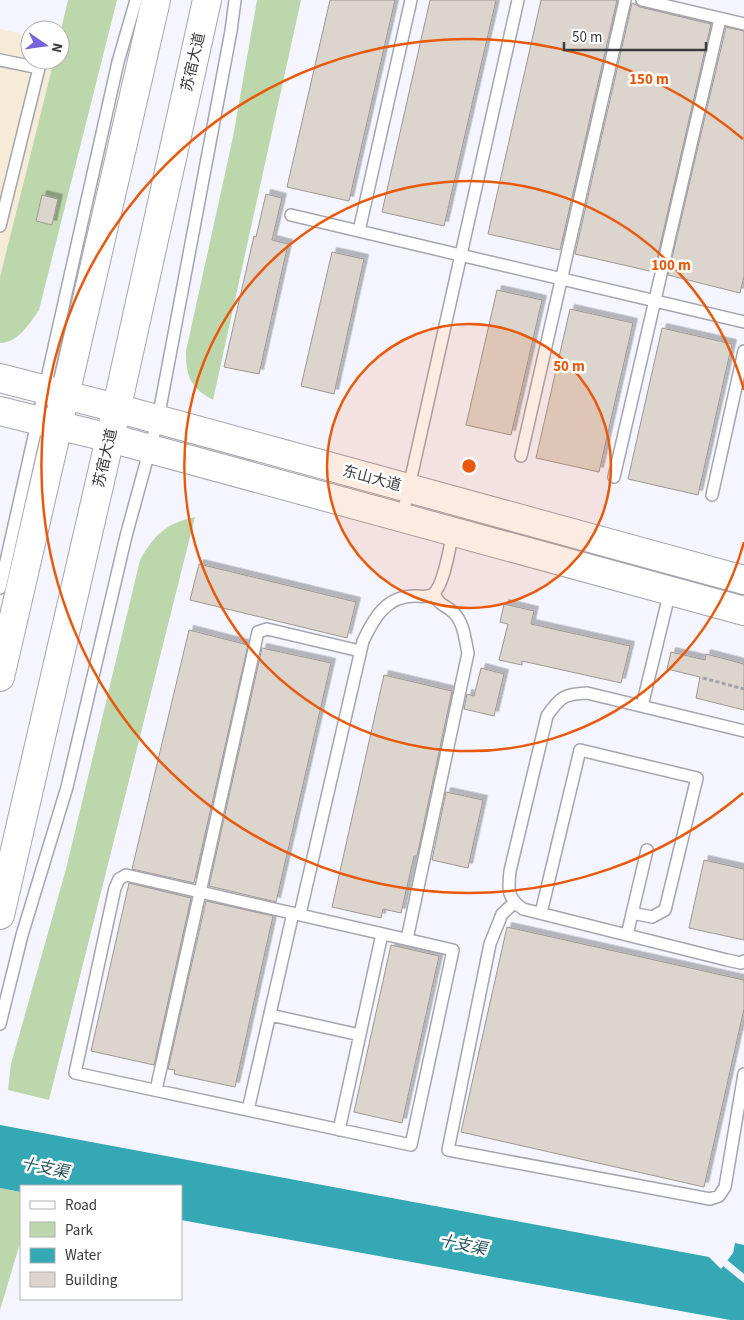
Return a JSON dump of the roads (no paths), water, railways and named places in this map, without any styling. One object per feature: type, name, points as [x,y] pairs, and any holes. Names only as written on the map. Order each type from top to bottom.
[{"type":"main road","points":[[0,677],[54,392],[156,0]]},
{"type":"main road","name":"苏宿大道","points":[[0,915],[110,438],[207,0]]},
{"type":"main road","name":"东山大道","points":[[0,378],[158,419],[744,580]]},
{"type":"main road","name":"东山大道","points":[[0,411],[110,438],[744,611]]},
{"type":"lane","points":[[54,392],[118,62],[136,0]]},
{"type":"lane","points":[[0,1024],[22,935],[67,787],[126,536],[158,419],[229,41],[234,0]]},
{"type":"lane","points":[[359,231],[411,0]]},
{"type":"lane","points":[[402,518],[518,0]]},
{"type":"lane","points":[[521,456],[625,0]]},
{"type":"lane","points":[[642,0],[744,24]]},
{"type":"lane","points":[[614,477],[720,19]]},
{"type":"lane","points":[[0,60],[39,68],[0,226]]},
{"type":"lane","points":[[291,215],[744,322]]},
{"type":"lane","points":[[712,495],[744,352]]},
{"type":"lane","points":[[0,588],[47,423]]},
{"type":"lane","points":[[248,1110],[360,651],[371,623],[384,607],[398,599],[425,597],[434,594],[440,585],[453,532]]},
{"type":"lane","points":[[642,706],[670,591]]},
{"type":"lane","points":[[407,939],[468,653],[461,624],[453,612],[441,606],[434,594]]},
{"type":"lane","points":[[156,1090],[258,632],[267,629],[360,651]]},
{"type":"lane","points":[[744,731],[587,693],[569,694],[560,699],[547,716],[510,871],[508,892],[514,903],[523,909],[727,960],[744,961]]},
{"type":"lane","points":[[541,913],[580,750],[697,778],[665,910],[652,917],[632,913]]},
{"type":"lane","points":[[627,935],[647,850]]},
{"type":"lane","points":[[126,874],[407,939],[453,950],[411,1145],[75,1073],[114,888],[119,879],[126,874]]},
{"type":"lane","points":[[514,903],[502,914],[490,944],[448,1150],[710,1199],[719,1196],[726,1187],[744,1074]]},
{"type":"lane","points":[[339,1130],[382,934]]},
{"type":"lane","points":[[270,1015],[360,1035]]},
{"type":"water","name":"十支渠","points":[[0,1125],[709,1257],[721,1269],[733,1253],[735,1243],[744,1245],[744,1320],[730,1320],[182,1220],[182,1185],[20,1185],[20,1192],[0,1188]]}]
